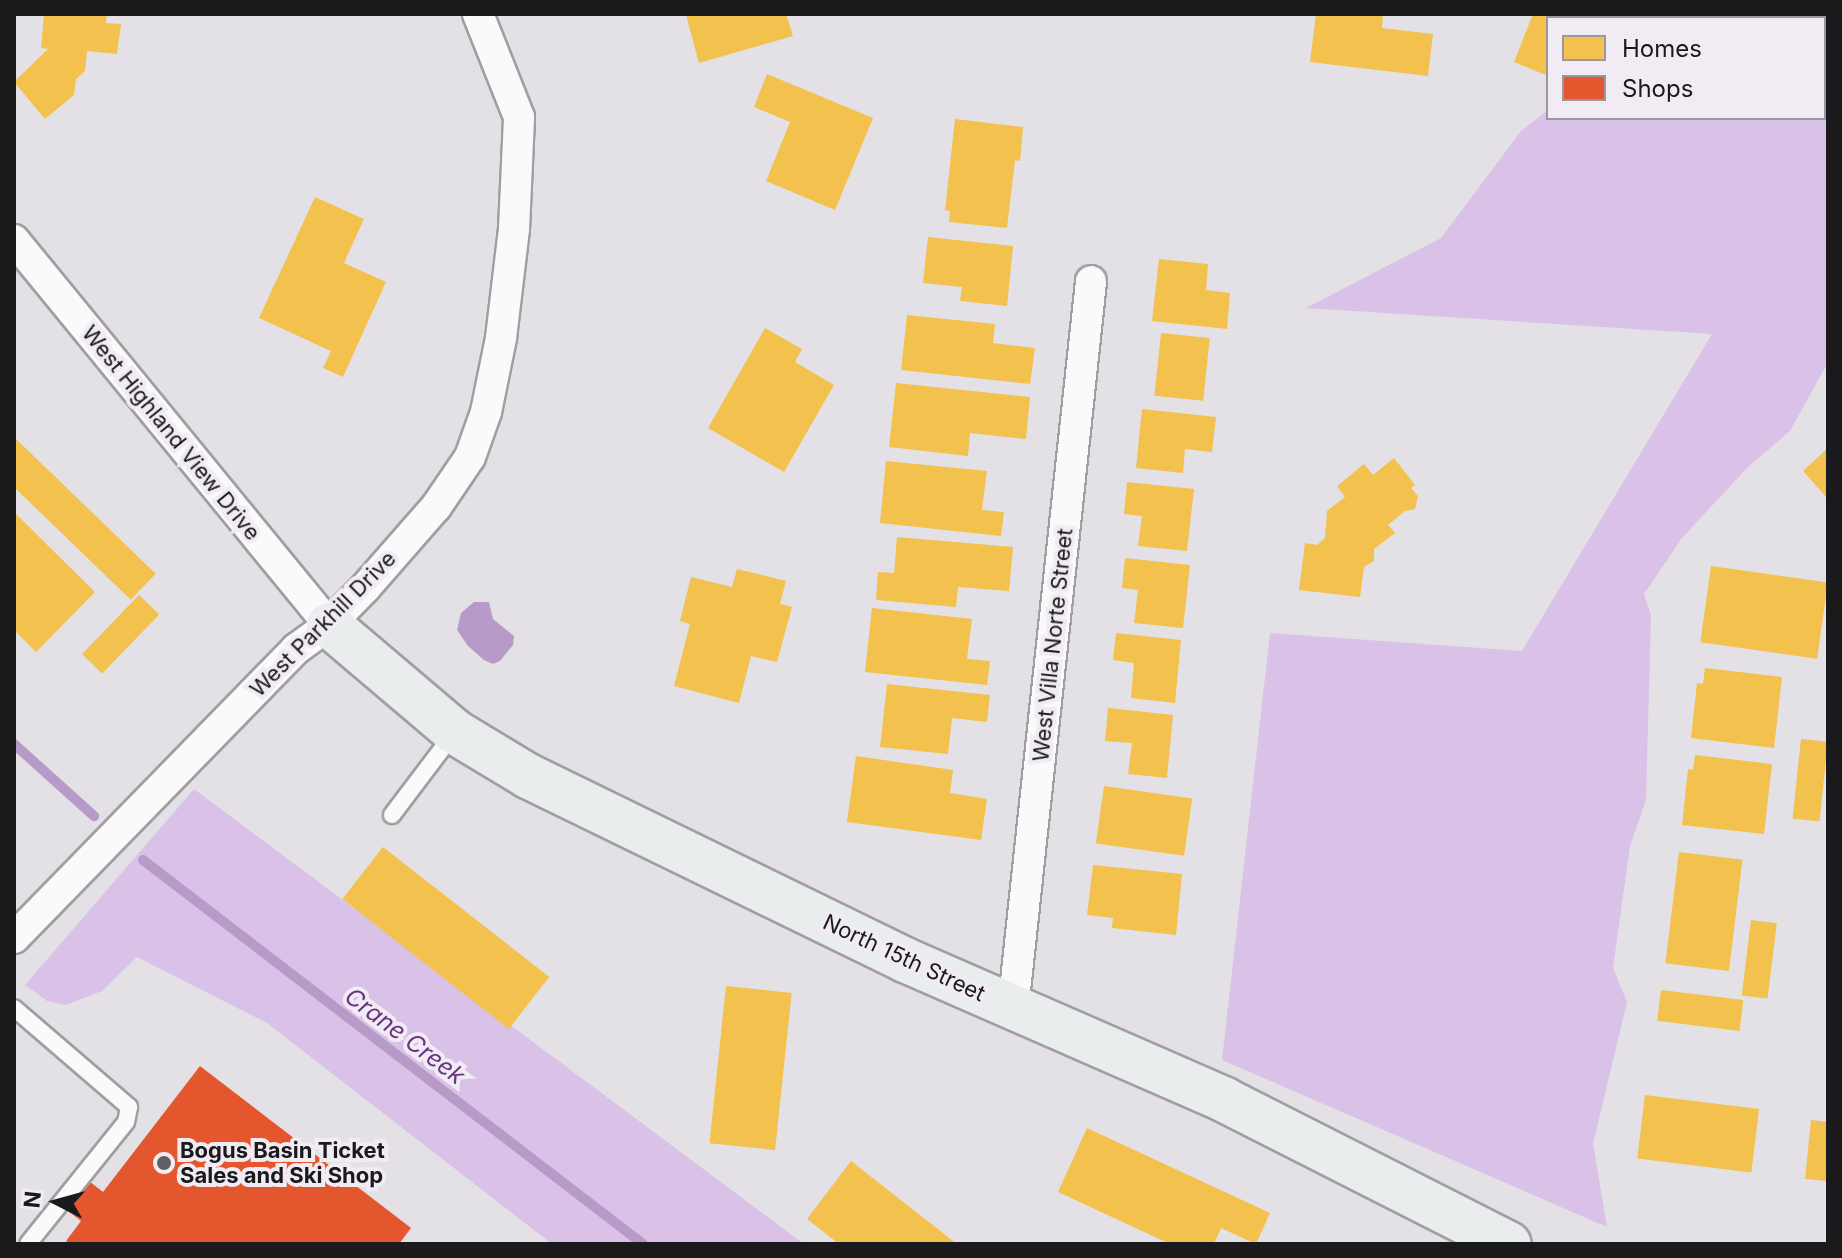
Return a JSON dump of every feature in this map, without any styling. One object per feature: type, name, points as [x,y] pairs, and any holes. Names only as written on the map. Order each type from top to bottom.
[{"type":"street","name":"West Parkhill Drive","points":[[14,938],[296,649],[329,625],[436,507],[470,457],[486,412],[501,338],[514,229],[519,117],[478,14]]},
{"type":"street","name":"West Highland View Drive","points":[[14,240],[329,625]]},
{"type":"street","name":"West Villa Norte Street","points":[[1013,1009],[1091,281]]},
{"type":"street","name":"North 15th Street","points":[[329,625],[455,732],[528,776],[1013,1009],[1225,1100],[1509,1244]]},
{"type":"lane","points":[[392,815],[455,732]]},
{"type":"lane","points":[[14,1008],[129,1107],[129,1114],[28,1244]]},
{"type":"shaded area","points":[[1828,14],[1828,362],[1790,431],[1747,468],[1682,538],[1644,594],[1651,615],[1646,800],[1630,846],[1613,968],[1627,1002],[1593,1144],[1607,1227],[1222,1060],[1270,633],[1522,651],[1712,334],[1306,308],[1441,238],[1521,131],[1546,112],[1546,120],[1826,120],[1826,16],[1668,16]]},
{"type":"shaded area","points":[[474,602],[489,602],[493,619],[514,636],[513,645],[500,661],[493,664],[468,646],[457,630],[461,613]]},
{"type":"shaded area","points":[[194,789],[804,1244],[552,1244],[267,1023],[137,957],[102,991],[66,1005],[47,1001],[25,985]]},
{"type":"building: Homes","points":[[44,14],[107,14],[106,23],[121,24],[117,54],[87,51],[85,71],[76,79],[74,95],[45,119],[14,82],[48,49],[41,48]]},
{"type":"building: Homes","points":[[786,14],[793,36],[699,63],[686,15]]},
{"type":"building: Homes","points":[[1316,14],[1383,14],[1382,28],[1433,34],[1428,76],[1310,62]]},
{"type":"building: Homes","points":[[1533,14],[1618,14],[1546,16],[1546,75],[1514,62]]},
{"type":"building: Homes","points":[[767,74],[873,118],[835,210],[766,181],[790,122],[754,107]]},
{"type":"building: Homes","points":[[955,119],[1023,127],[1020,161],[1015,160],[1007,228],[949,222],[950,211],[945,210]]},
{"type":"building: Homes","points":[[315,197],[364,219],[344,263],[386,282],[343,377],[323,368],[331,351],[259,318]]},
{"type":"building: Homes","points":[[928,237],[1013,246],[1007,306],[960,301],[962,287],[923,283]]},
{"type":"building: Homes","points":[[1159,259],[1208,264],[1206,290],[1230,293],[1227,329],[1152,321]]},
{"type":"building: Homes","points":[[907,315],[995,324],[993,343],[1035,348],[1030,384],[901,370]]},
{"type":"building: Homes","points":[[765,328],[802,349],[795,362],[834,385],[784,472],[708,428]]},
{"type":"building: Homes","points":[[1161,333],[1210,338],[1203,401],[1154,396]]},
{"type":"building: Homes","points":[[896,383],[1030,397],[1026,439],[970,433],[968,456],[889,447]]},
{"type":"building: Homes","points":[[1142,409],[1216,417],[1212,452],[1185,449],[1183,473],[1136,468]]},
{"type":"building: Homes","points":[[14,437],[156,574],[131,600],[14,487]]},
{"type":"building: Homes","points":[[1828,448],[1828,499],[1803,471]]},
{"type":"building: Homes","points":[[1394,458],[1415,485],[1411,488],[1418,496],[1415,509],[1405,511],[1388,525],[1395,533],[1374,549],[1374,561],[1364,567],[1360,597],[1299,590],[1305,543],[1317,545],[1325,538],[1327,511],[1345,497],[1337,486],[1364,464],[1373,475]]},
{"type":"building: Homes","points":[[886,461],[987,471],[982,510],[1004,512],[1001,536],[880,523]]},
{"type":"building: Homes","points":[[1127,482],[1194,489],[1187,551],[1138,546],[1142,516],[1124,514]]},
{"type":"building: Homes","points":[[14,512],[95,592],[36,652],[14,630]]},
{"type":"building: Homes","points":[[897,537],[1013,547],[1009,591],[958,587],[956,607],[876,600],[878,572],[894,573]]},
{"type":"building: Homes","points":[[1125,558],[1190,565],[1183,628],[1134,623],[1138,590],[1122,588]]},
{"type":"building: Homes","points":[[1711,566],[1828,582],[1817,659],[1700,642]]},
{"type":"building: Homes","points":[[737,569],[786,581],[780,604],[792,607],[777,662],[751,656],[739,703],[674,686],[690,624],[680,621],[691,577],[732,587]]},
{"type":"building: Homes","points":[[139,595],[159,614],[102,673],[82,654]]},
{"type":"building: Homes","points":[[872,608],[972,619],[967,659],[990,661],[987,685],[865,672]]},
{"type":"building: Homes","points":[[1116,633],[1181,640],[1175,703],[1131,698],[1134,663],[1113,660]]},
{"type":"building: Homes","points":[[1705,668],[1782,677],[1774,748],[1691,738],[1697,683],[1703,684]]},
{"type":"building: Homes","points":[[887,684],[990,695],[987,722],[952,718],[948,754],[880,747]]},
{"type":"building: Homes","points":[[1108,708],[1173,715],[1167,778],[1128,774],[1132,743],[1105,741]]},
{"type":"building: Homes","points":[[1801,739],[1828,742],[1819,821],[1793,819]]},
{"type":"building: Homes","points":[[1695,755],[1772,764],[1764,834],[1682,825],[1688,769],[1693,770]]},
{"type":"building: Homes","points":[[856,756],[953,770],[950,793],[987,799],[981,840],[847,822]]},
{"type":"building: Homes","points":[[1104,786],[1192,798],[1184,856],[1096,843]]},
{"type":"building: Homes","points":[[383,847],[549,977],[509,1029],[342,899]]},
{"type":"building: Homes","points":[[1679,852],[1743,860],[1729,971],[1665,963]]},
{"type":"building: Homes","points":[[1093,865],[1182,874],[1176,935],[1112,928],[1113,918],[1087,915]]},
{"type":"building: Homes","points":[[1751,920],[1777,923],[1768,999],[1742,995]]},
{"type":"building: Homes","points":[[726,986],[792,993],[775,1150],[709,1143]]},
{"type":"building: Homes","points":[[1661,990],[1743,1000],[1740,1031],[1657,1021]]},
{"type":"building: Homes","points":[[1645,1095],[1759,1109],[1751,1173],[1637,1159]]},
{"type":"building: Homes","points":[[1811,1120],[1828,1122],[1828,1181],[1805,1179]]},
{"type":"building: Homes","points":[[1087,1128],[1270,1213],[1256,1244],[1221,1228],[1214,1244],[1170,1244],[1058,1192]]},
{"type":"building: Homes","points":[[851,1161],[957,1244],[839,1244],[807,1219]]},
{"type":"building: Shops","points":[[200,1066],[411,1228],[399,1244],[71,1244],[66,1241],[81,1221],[63,1207],[85,1178],[103,1192]]},
{"type":"waterway","name":"Crane Creek","points":[[14,744],[94,816]]},
{"type":"waterway","name":"Crane Creek","points":[[143,860],[643,1244]]},
{"type":"place","name":"Bogus Basin Ticket Sales and Ski Shop","points":[[164,1163]]}]
